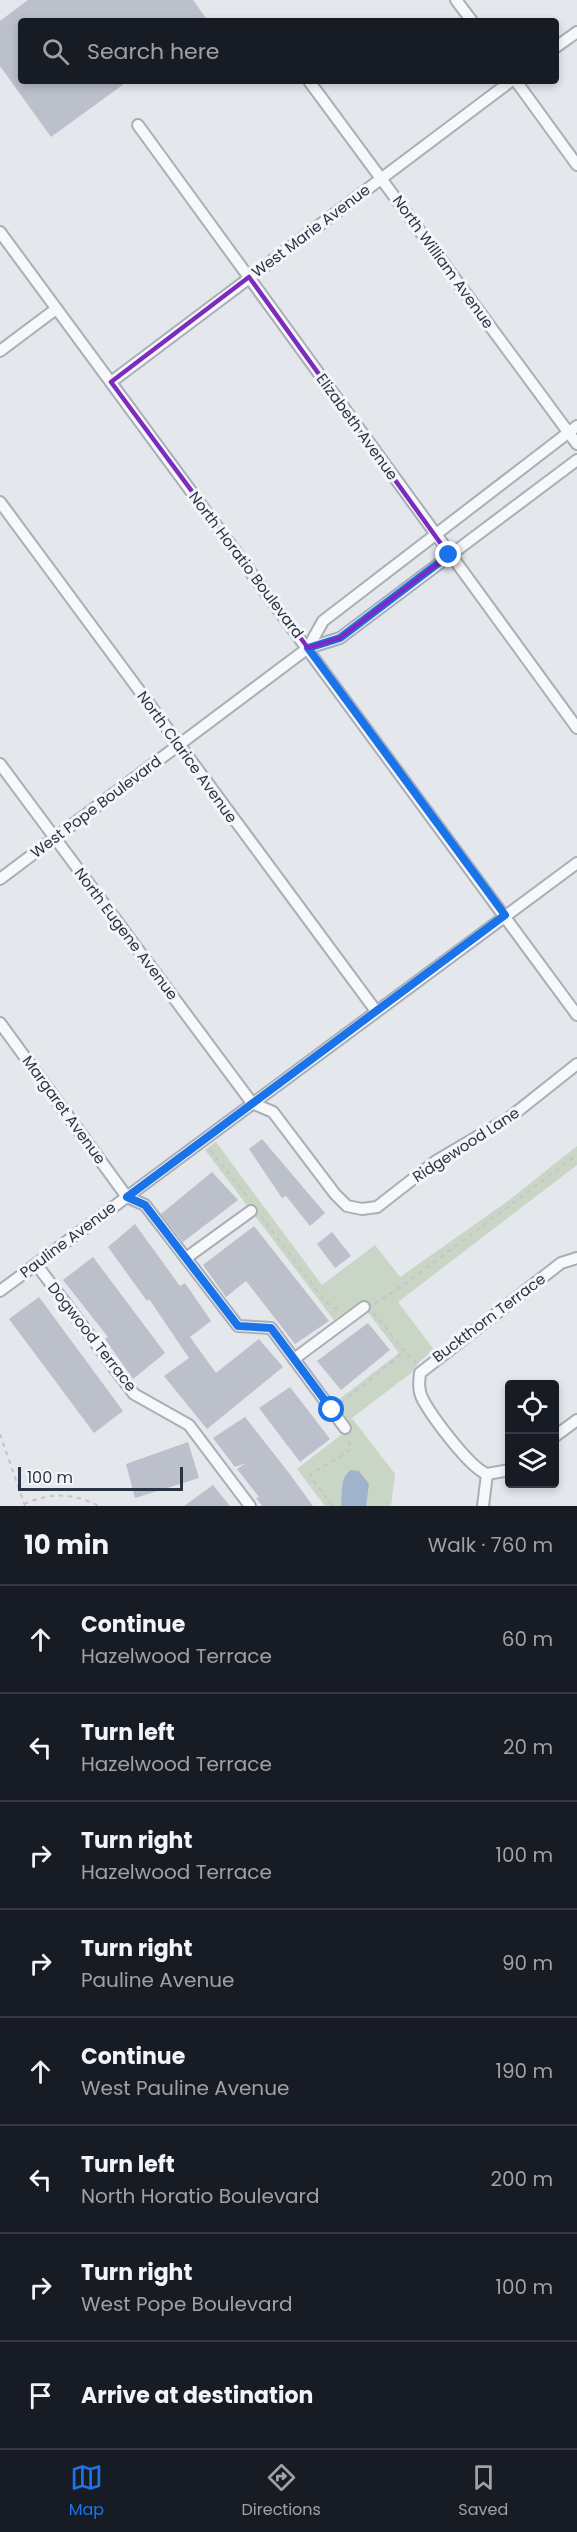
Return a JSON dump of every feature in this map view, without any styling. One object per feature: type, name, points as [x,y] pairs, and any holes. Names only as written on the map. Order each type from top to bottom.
[{"type":"street","points":[[456,0],[470,18]]},
{"type":"street","points":[[559,45],[577,32]]},
{"type":"street","name":"North William Avenue","points":[[311,84],[573,429],[577,444]]},
{"type":"street","name":"West Marie Avenue","points":[[111,382],[509,84]]},
{"type":"street","points":[[515,84],[577,165]]},
{"type":"street","name":"Elizabeth Avenue","points":[[138,125],[577,728]]},
{"type":"street","name":"North Horatio Boulevard","points":[[0,232],[577,1015]]},
{"type":"street","points":[[0,351],[56,309]]},
{"type":"street","name":"West Pope Boulevard","points":[[308,648],[323,621],[573,429]]},
{"type":"street","name":"West Pope Boulevard","points":[[0,879],[308,648],[340,638],[577,460]]},
{"type":"street","name":"North Clarice Avenue","points":[[0,502],[178,746],[376,1011]]},
{"type":"street","name":"North Eugene Avenue","points":[[0,764],[252,1103]]},
{"type":"street","points":[[505,915],[577,863]]},
{"type":"street","name":"Pauline Avenue","points":[[0,1290],[505,915]]},
{"type":"street","name":"Margaret Avenue","points":[[0,1023],[127,1197]]},
{"type":"street","name":"Ridgewood Lane","points":[[252,1103],[273,1112],[334,1194],[347,1206],[362,1209],[377,1207],[436,1161],[509,1118],[577,1064]]},
{"type":"street","points":[[127,1197],[145,1205],[238,1326],[271,1328],[345,1428]]},
{"type":"street","points":[[186,1258],[255,1210]]},
{"type":"street","name":"Buckthorn Terrace","points":[[488,1474],[471,1465],[422,1399],[418,1384],[420,1373],[561,1263],[577,1258]]},
{"type":"street","name":"Dogwood Terrace","points":[[36,1264],[134,1394],[189,1425],[250,1506]]},
{"type":"street","points":[[294,1359],[365,1307]]},
{"type":"street","points":[[559,1434],[577,1420]]},
{"type":"street","points":[[483,1506],[488,1474],[505,1471]]},
{"type":"path","points":[[202,1140],[324,1300],[334,1308],[348,1308]]},
{"type":"path","points":[[424,1369],[404,1352],[390,1330],[365,1307],[405,1284],[577,1155]]},
{"type":"path","points":[[332,1410],[404,1352]]},
{"type":"path","points":[[332,1506],[310,1476],[351,1448],[345,1428]]},
{"type":"path","points":[[0,1434],[24,1505],[56,1494],[79,1496],[99,1506]]},
{"type":"highlighted area","points":[[249,277],[449,555],[340,638],[308,648],[111,382]]},
{"type":"green space","points":[[216,1142],[322,1285],[375,1245],[400,1277],[508,1201],[577,1146],[577,1165],[398,1302],[434,1350],[421,1360],[411,1373],[352,1418],[395,1474],[391,1506],[325,1506],[297,1469],[350,1428],[333,1404],[399,1353],[360,1302],[334,1320],[205,1150]]},
{"type":"water","points":[[351,1470],[359,1471],[369,1484],[366,1506],[341,1506],[343,1481]]},
{"type":"building","points":[[28,0],[193,0],[206,18],[18,18],[18,84],[124,84],[51,137],[0,66],[0,21]]},
{"type":"building","points":[[262,1139],[325,1213],[310,1226],[286,1196],[282,1198],[249,1149]]},
{"type":"building","points":[[212,1172],[238,1200],[183,1242],[161,1214]]},
{"type":"building","points":[[135,1224],[180,1286],[185,1283],[211,1321],[190,1337],[216,1373],[259,1339],[283,1367],[207,1429],[164,1376],[189,1358],[149,1299],[147,1301],[108,1247]]},
{"type":"building","points":[[254,1226],[329,1321],[295,1344],[246,1281],[226,1297],[203,1265]]},
{"type":"building","points":[[332,1232],[351,1256],[335,1268],[317,1244]]},
{"type":"building","points":[[93,1257],[165,1353],[133,1379],[105,1339],[108,1337],[63,1280]]},
{"type":"building","points":[[39,1297],[123,1411],[94,1433],[9,1319]]},
{"type":"building","points":[[368,1323],[390,1350],[341,1390],[317,1361]]},
{"type":"building","points":[[290,1387],[330,1439],[300,1462],[259,1408]]},
{"type":"building","points":[[245,1417],[313,1506],[262,1506],[256,1498],[259,1497],[237,1469],[246,1463],[235,1467],[213,1438]]},
{"type":"building","points":[[188,1442],[199,1478],[135,1498],[126,1464]]},
{"type":"building","points":[[213,1485],[230,1506],[184,1506]]},
{"type":"route","points":[[332,1410],[271,1328],[238,1326],[145,1205],[127,1197],[505,915],[308,648],[340,638],[449,555]]}]
